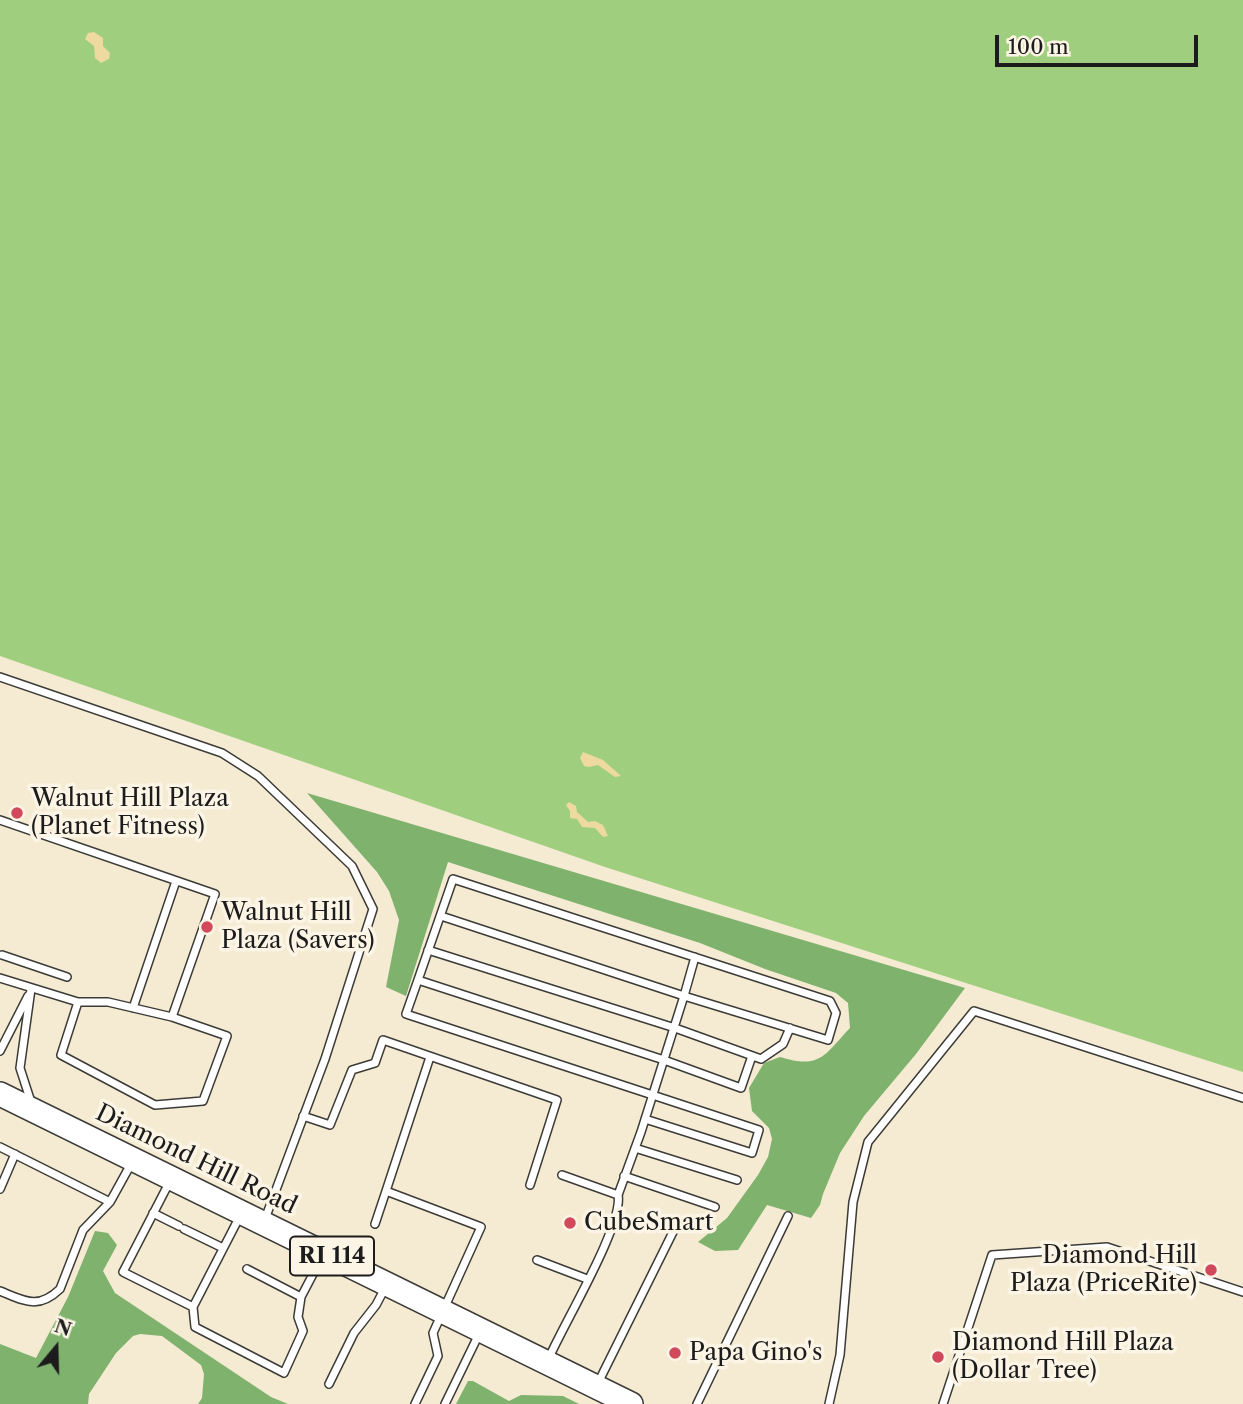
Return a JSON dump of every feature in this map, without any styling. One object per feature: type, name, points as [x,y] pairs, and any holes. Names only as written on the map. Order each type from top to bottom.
[{"type":"main road","name":"Diamond Hill Road","points":[[0,1094],[631,1404]]},
{"type":"lane","points":[[0,677],[222,753],[258,776],[352,866],[373,909],[325,1059],[264,1223]]},
{"type":"lane","points":[[0,820],[215,894],[172,1017]]},
{"type":"lane","points":[[441,916],[828,1040],[836,1013],[831,1001],[453,879],[407,1014],[759,1130],[752,1153],[645,1119]]},
{"type":"lane","points":[[134,1008],[176,881]]},
{"type":"lane","points":[[428,950],[675,1028],[761,1059],[783,1044],[790,1028]]},
{"type":"lane","points":[[2,955],[68,977]]},
{"type":"lane","points":[[547,1362],[610,1235],[620,1204],[618,1195],[675,1028],[695,957]]},
{"type":"lane","points":[[0,978],[78,1002],[108,1002],[172,1017],[227,1036],[203,1101],[155,1105],[61,1055],[78,1002]]},
{"type":"lane","points":[[418,980],[664,1060],[741,1088],[752,1056]]},
{"type":"lane","points":[[0,1051],[31,989]]},
{"type":"lane","points":[[31,989],[20,1068],[33,1109]]},
{"type":"lane","points":[[829,1404],[840,1355],[853,1202],[868,1142],[974,1012],[1243,1098]]},
{"type":"lane","points":[[303,1116],[330,1125],[352,1070],[375,1063],[383,1040],[557,1100],[530,1185]]},
{"type":"lane","points":[[375,1224],[430,1057]]},
{"type":"lane","points":[[635,1147],[737,1180]]},
{"type":"lane","points":[[1,1149],[110,1202]]},
{"type":"lane","points":[[0,1189],[15,1154]]},
{"type":"lane","points":[[0,1291],[35,1302],[54,1295],[60,1289],[83,1230],[110,1202],[134,1158]]},
{"type":"lane","points":[[562,1175],[618,1195]]},
{"type":"lane","points":[[624,1176],[715,1207]]},
{"type":"lane","points":[[172,1177],[123,1272],[193,1307]]},
{"type":"lane","points":[[386,1191],[481,1227],[433,1333],[438,1356],[415,1404]]},
{"type":"lane","points":[[242,1212],[193,1307],[195,1327],[284,1373],[303,1331],[298,1317],[301,1297],[324,1252]]},
{"type":"lane","points":[[153,1213],[223,1248]]},
{"type":"lane","points":[[697,1404],[788,1216]]},
{"type":"lane","points":[[596,1386],[674,1230]]},
{"type":"lane","points":[[943,1404],[992,1255],[1107,1247],[1243,1292]]},
{"type":"lane","points":[[537,1260],[587,1279]]},
{"type":"lane","points":[[247,1269],[301,1297]]},
{"type":"lane","points":[[330,1384],[354,1333],[376,1305],[387,1284]]},
{"type":"lane","points":[[445,1404],[481,1330]]},
{"type":"green space","points":[[0,0],[1243,0],[1243,1072],[605,867],[0,656]]},
{"type":"green space","points":[[307,793],[965,988],[916,1054],[864,1116],[840,1153],[820,1205],[811,1218],[767,1205],[738,1250],[715,1251],[698,1242],[727,1218],[758,1175],[768,1157],[772,1139],[769,1128],[752,1111],[749,1088],[764,1063],[780,1057],[805,1062],[828,1052],[850,1028],[848,1003],[836,993],[700,943],[448,862],[406,996],[386,987],[399,920],[389,891],[377,872]]},
{"type":"green space","points":[[95,1231],[108,1233],[117,1245],[103,1271],[115,1293],[271,1397],[288,1404],[198,1404],[202,1398],[204,1374],[201,1365],[162,1336],[140,1334],[133,1336],[116,1353],[89,1394],[88,1404],[0,1404],[0,1344],[36,1358],[68,1297]]},
{"type":"green space","points":[[468,1381],[473,1381],[509,1401],[521,1395],[563,1396],[579,1404],[456,1404]]},
{"type":"sand","points":[[94,32],[103,38],[103,46],[110,53],[109,59],[101,63],[95,58],[94,46],[85,39],[88,33]]},
{"type":"sand","points":[[583,752],[603,760],[621,776],[615,777],[598,765],[584,766],[580,758]]},
{"type":"sand","points":[[569,802],[576,806],[577,812],[588,822],[595,821],[603,825],[608,836],[603,837],[595,828],[582,827],[577,819],[570,818],[566,805]]},
{"type":"place","name":"Walnut Hill Plaza (Planet Fitness)","points":[[17,813]]},
{"type":"place","name":"Walnut Hill Plaza (Savers)","points":[[207,927]]},
{"type":"place","name":"CubeSmart","points":[[570,1223]]},
{"type":"place","name":"Diamond Hill Plaza (PriceRite)","points":[[1211,1270]]},
{"type":"place","name":"Papa Gino's","points":[[675,1353]]},
{"type":"place","name":"Diamond Hill Plaza (Dollar Tree)","points":[[938,1357]]}]
